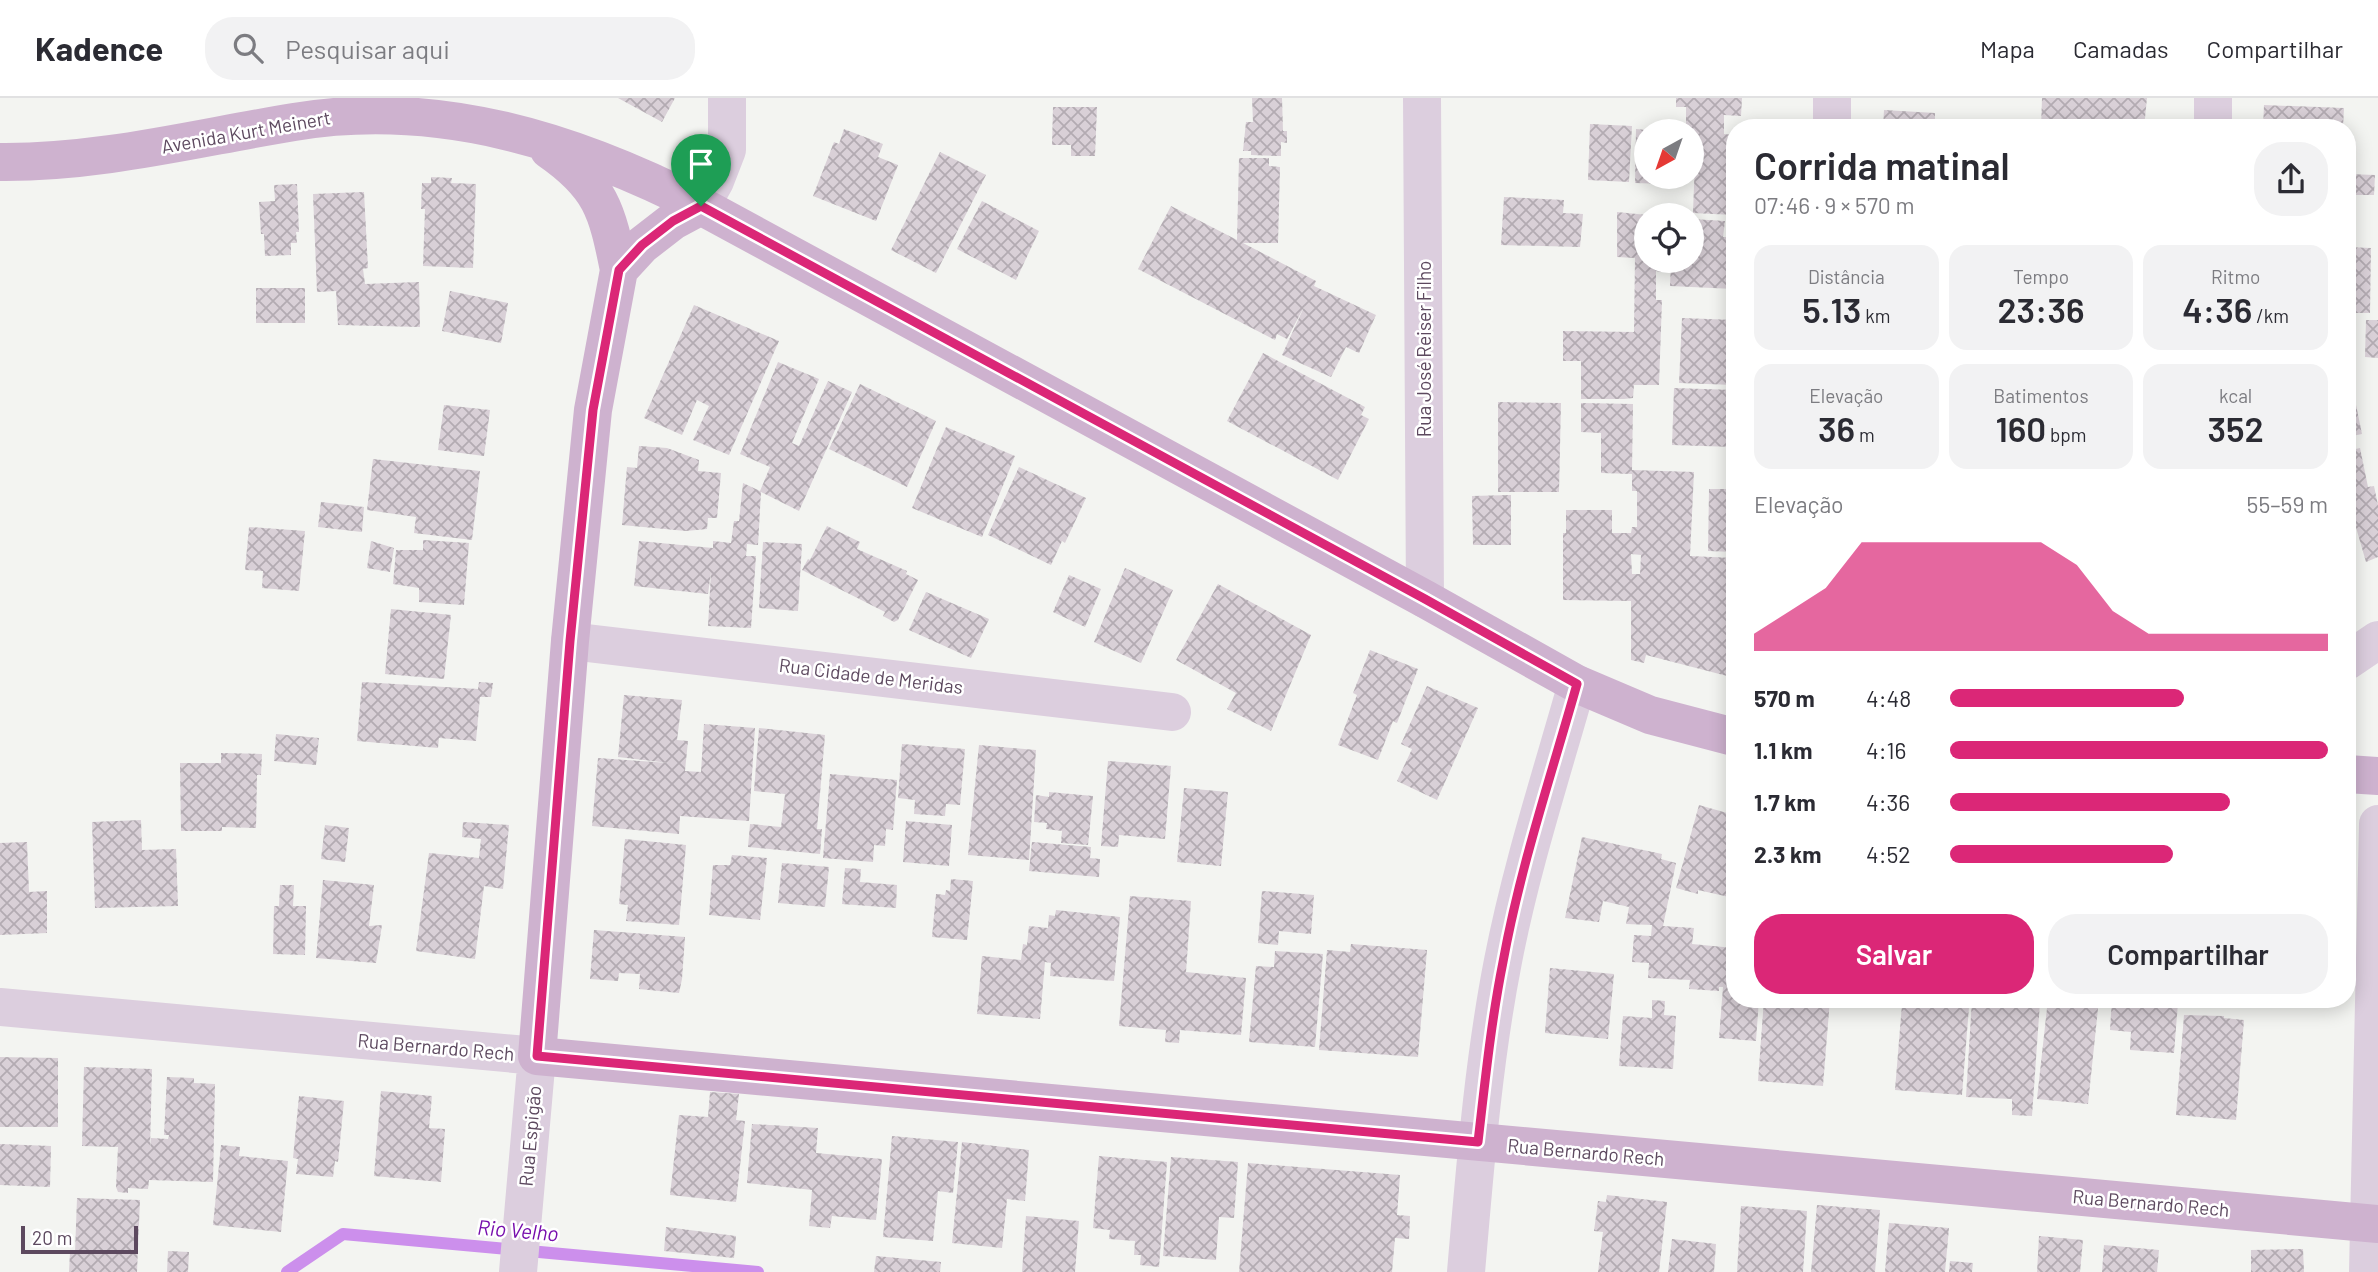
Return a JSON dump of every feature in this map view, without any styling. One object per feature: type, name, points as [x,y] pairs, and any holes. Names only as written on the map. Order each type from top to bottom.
[{"type":"main road","name":"Avenida Kurt Meinert","points":[[0,162],[85,158],[296,121],[360,114],[411,115],[463,121],[601,159],[701,206]]},
{"type":"main road","points":[[532,138],[570,164],[593,187],[610,225],[619,270]]},
{"type":"main road","points":[[619,270],[642,245],[662,229],[701,206],[1577,684],[1650,715],[1726,735]]},
{"type":"main road","name":"Rua Espigão","points":[[537,1056],[570,641],[593,410],[619,270]]},
{"type":"main road","points":[[2356,775],[2378,776]]},
{"type":"main road","name":"Rua Bernardo Rech","points":[[537,1056],[2373,1223]]},
{"type":"street","points":[[701,206],[715,181],[727,150],[727,98]]},
{"type":"street","name":"Rua José Reiser Filho","points":[[1422,98],[1425,599]]},
{"type":"street","points":[[1832,98],[1832,119]]},
{"type":"street","points":[[2213,98],[2213,119]]},
{"type":"street","points":[[2356,655],[2378,639]]},
{"type":"street","name":"Rua Cidade de Meridas","points":[[570,641],[1172,712]]},
{"type":"street","points":[[1466,1272],[1490,1041],[1503,961],[1517,897],[1577,684]]},
{"type":"street","points":[[2368,1272],[2373,1223],[2378,824]]},
{"type":"street","name":"Rua Bernardo Rech","points":[[0,1007],[537,1056]]},
{"type":"street","name":"Rua Espigão","points":[[519,1261],[537,1056]]},
{"type":"building","points":[[618,98],[675,98],[662,122]]},
{"type":"building","points":[[1252,98],[1282,98],[1283,131],[1287,131],[1287,143],[1281,142],[1281,156],[1251,155],[1251,151],[1243,151],[1246,122],[1253,122]]},
{"type":"building","points":[[1676,98],[1742,98],[1741,116],[1724,115],[1726,215],[1704,214],[1704,203],[1693,203],[1694,189],[1704,189],[1704,119],[1686,119],[1686,107],[1676,107]]},
{"type":"building","points":[[2042,98],[2147,98],[2145,119],[2041,119]]},
{"type":"building","points":[[2264,105],[2344,108],[2343,119],[2263,119]]},
{"type":"building","points":[[1053,107],[1097,107],[1095,156],[1071,156],[1071,145],[1052,145]]},
{"type":"building","points":[[1884,110],[1935,113],[1935,119],[1884,119]]},
{"type":"building","points":[[1590,124],[1632,126],[1629,182],[1588,180]]},
{"type":"building","points":[[844,129],[883,144],[878,157],[898,165],[876,221],[813,196],[834,142],[839,144]]},
{"type":"building","points":[[940,152],[986,175],[936,273],[891,250]]},
{"type":"building","points":[[1239,158],[1269,158],[1269,166],[1280,167],[1278,243],[1243,243],[1316,281],[1314,286],[1376,315],[1359,353],[1346,347],[1331,377],[1282,355],[1305,305],[1287,339],[1277,334],[1275,340],[1138,269],[1171,206],[1237,240]]},
{"type":"building","points":[[2356,174],[2375,175],[2374,195],[2356,195]]},
{"type":"building","points":[[431,177],[452,178],[451,183],[476,184],[473,268],[423,266],[425,209],[421,209],[422,183],[431,183]]},
{"type":"building","points":[[297,184],[297,243],[291,243],[291,255],[265,256],[259,202],[275,201],[274,185]]},
{"type":"building","points":[[364,192],[368,268],[363,269],[365,284],[419,282],[420,327],[338,325],[336,291],[317,292],[313,194]]},
{"type":"building","points":[[1504,197],[1564,200],[1563,213],[1583,214],[1580,247],[1501,245]]},
{"type":"building","points":[[982,201],[1039,231],[1016,280],[957,249]]},
{"type":"building","points":[[1617,212],[1634,214],[1634,258],[1617,257]]},
{"type":"building","points":[[1704,220],[1725,221],[1723,237],[1726,237],[1726,289],[1670,286],[1671,273],[1704,273]]},
{"type":"building","points":[[2356,247],[2371,248],[2370,313],[2356,313]]},
{"type":"building","points":[[1635,273],[1656,273],[1656,300],[1662,300],[1659,385],[1634,385],[1633,398],[1581,399],[1581,361],[1563,361],[1563,331],[1634,332]]},
{"type":"building","points":[[256,288],[305,288],[305,323],[256,323]]},
{"type":"building","points":[[450,291],[508,303],[501,343],[442,331]]},
{"type":"building","points":[[694,305],[779,341],[729,455],[693,440],[709,406],[697,400],[682,435],[644,418]]},
{"type":"building","points":[[1682,318],[1726,320],[1726,385],[1679,383]]},
{"type":"building","points":[[2366,320],[2378,320],[2378,358],[2365,357]]},
{"type":"building","points":[[1263,353],[1365,407],[1361,415],[1369,419],[1338,480],[1227,421]]},
{"type":"building","points":[[778,362],[819,379],[792,443],[799,446],[828,381],[852,392],[799,511],[761,492],[758,545],[747,544],[746,556],[756,556],[751,628],[708,626],[711,572],[708,594],[634,586],[639,541],[713,548],[713,541],[731,543],[734,521],[739,521],[743,483],[760,491],[770,467],[740,454]]},
{"type":"building","points":[[860,384],[936,421],[907,487],[829,449]]},
{"type":"building","points":[[1674,388],[1726,390],[1726,447],[1672,445]]},
{"type":"building","points":[[1498,402],[1561,403],[1559,492],[1498,492]]},
{"type":"building","points":[[1581,403],[1633,404],[1632,470],[1694,472],[1690,556],[1726,558],[1726,676],[1646,655],[1644,663],[1631,660],[1631,601],[1563,600],[1563,533],[1566,533],[1566,510],[1612,510],[1612,533],[1631,533],[1632,527],[1637,527],[1637,491],[1632,491],[1632,474],[1601,473],[1601,433],[1581,432]],"holes":[[[1631,554],[1641,555],[1640,574],[1632,574]]]},
{"type":"building","points":[[444,405],[490,410],[484,456],[438,450]]},
{"type":"building","points":[[2356,405],[2362,434],[2356,435]]},
{"type":"building","points":[[946,427],[1015,456],[982,537],[912,508]]},
{"type":"building","points":[[639,446],[667,448],[699,460],[698,471],[721,473],[717,518],[708,518],[707,529],[686,531],[622,525],[627,467],[637,468]]},
{"type":"building","points":[[2360,448],[2368,487],[2374,486],[2378,505],[2378,557],[2366,562],[2356,527],[2356,449]]},
{"type":"building","points":[[373,459],[480,471],[472,540],[414,533],[416,517],[367,510]]},
{"type":"building","points":[[1019,467],[1086,498],[1065,543],[1062,541],[1051,565],[988,535]]},
{"type":"building","points":[[1709,489],[1726,489],[1726,552],[1708,551]]},
{"type":"building","points":[[1511,495],[1511,545],[1473,545],[1472,496]]},
{"type":"building","points":[[321,502],[364,507],[362,532],[318,527]]},
{"type":"building","points":[[827,526],[860,542],[857,549],[907,571],[906,574],[918,580],[898,620],[894,622],[883,616],[885,612],[802,570]]},
{"type":"building","points":[[249,527],[305,531],[299,591],[262,588],[263,571],[245,570]]},
{"type":"building","points":[[423,540],[469,543],[464,605],[419,602],[419,588],[393,584],[396,550],[423,550]]},
{"type":"building","points":[[371,541],[394,548],[390,572],[367,568]]},
{"type":"building","points":[[763,542],[802,544],[798,611],[759,608]]},
{"type":"building","points":[[1125,568],[1173,590],[1141,663],[1094,642]]},
{"type":"building","points":[[1069,575],[1101,589],[1085,627],[1053,612]]},
{"type":"building","points":[[1218,584],[1311,635],[1271,731],[1227,709],[1236,693],[1176,660]]},
{"type":"building","points":[[926,592],[989,619],[971,658],[909,630]]},
{"type":"building","points":[[391,609],[451,615],[444,679],[385,674]]},
{"type":"building","points":[[1370,650],[1418,669],[1397,723],[1393,721],[1378,760],[1338,745],[1357,695],[1353,693]]},
{"type":"building","points":[[362,682],[478,689],[479,682],[493,683],[491,697],[480,697],[476,741],[439,738],[438,748],[357,741]]},
{"type":"building","points":[[1427,686],[1478,708],[1437,800],[1397,781],[1412,749],[1401,744]]},
{"type":"building","points":[[624,695],[682,700],[677,740],[688,741],[685,771],[701,772],[704,724],[755,728],[749,821],[680,816],[679,834],[592,826],[598,758],[669,763],[618,757]]},
{"type":"building","points":[[759,728],[825,735],[817,829],[822,829],[820,854],[748,847],[750,824],[781,827],[785,794],[754,791]]},
{"type":"building","points":[[276,734],[319,738],[316,765],[274,761]]},
{"type":"building","points":[[902,744],[965,749],[960,805],[946,804],[945,816],[914,814],[915,800],[898,798]]},
{"type":"building","points":[[979,745],[1036,750],[1029,860],[968,855]]},
{"type":"building","points":[[221,753],[262,754],[261,775],[257,775],[256,828],[222,827],[222,831],[181,831],[180,763],[221,763]]},
{"type":"building","points":[[1108,761],[1171,766],[1165,839],[1119,835],[1118,847],[1101,846]]},
{"type":"building","points":[[830,774],[897,780],[893,830],[886,829],[885,846],[874,845],[873,862],[823,858]]},
{"type":"building","points":[[1184,788],[1228,792],[1221,866],[1177,862]]},
{"type":"building","points":[[1049,792],[1093,796],[1088,845],[1061,843],[1062,831],[1046,829],[1047,823],[1034,822],[1036,795],[1049,797]]},
{"type":"building","points":[[1699,805],[1726,813],[1726,896],[1698,890],[1698,894],[1676,888]]},
{"type":"building","points":[[141,820],[142,850],[176,849],[178,906],[95,908],[92,822]]},
{"type":"building","points":[[906,821],[952,825],[949,866],[903,862]]},
{"type":"building","points":[[463,822],[509,825],[503,889],[484,886],[475,959],[416,951],[429,853],[479,858],[481,839],[462,837]]},
{"type":"building","points":[[325,825],[349,828],[345,862],[321,859]]},
{"type":"building","points":[[1582,837],[1662,854],[1661,859],[1676,863],[1663,926],[1694,928],[1692,944],[1726,947],[1726,1008],[1758,1008],[1756,1041],[1719,1038],[1723,987],[1719,987],[1719,991],[1689,989],[1690,980],[1648,978],[1649,963],[1632,962],[1634,935],[1651,936],[1652,925],[1626,924],[1629,907],[1603,901],[1599,922],[1565,918]]},
{"type":"building","points":[[625,839],[686,845],[679,925],[626,921],[628,905],[619,904]]},
{"type":"building","points":[[27,842],[29,892],[47,891],[47,933],[0,935],[0,843]]},
{"type":"building","points":[[1032,842],[1091,847],[1090,858],[1100,859],[1099,877],[1029,871]]},
{"type":"building","points":[[732,855],[767,858],[760,920],[709,915],[713,865],[730,865]]},
{"type":"building","points":[[782,863],[829,867],[825,907],[778,903]]},
{"type":"building","points":[[845,868],[861,869],[860,882],[897,885],[896,908],[842,904]]},
{"type":"building","points":[[951,879],[973,881],[967,940],[932,937],[936,894],[945,895],[946,890],[950,891]]},
{"type":"building","points":[[323,880],[374,885],[369,926],[382,925],[376,963],[316,958]]},
{"type":"building","points":[[280,885],[294,885],[293,906],[306,906],[305,955],[273,954],[274,906],[279,906]]},
{"type":"building","points":[[1262,891],[1314,895],[1311,934],[1279,931],[1278,945],[1258,943]]},
{"type":"building","points":[[1130,896],[1191,901],[1186,972],[1246,978],[1241,1035],[1180,1030],[1179,1043],[1165,1042],[1166,1030],[1119,1026]]},
{"type":"building","points":[[1056,910],[1120,917],[1114,981],[1050,976],[1051,963],[1045,962],[1040,1019],[977,1014],[982,956],[1021,960],[1023,944],[1027,945],[1029,926],[1048,928],[1049,915],[1055,916]]},
{"type":"building","points":[[594,930],[685,937],[679,993],[639,989],[640,974],[619,973],[618,981],[590,979]]},
{"type":"building","points":[[1351,944],[1427,950],[1418,1057],[1319,1050],[1327,950],[1350,952]]},
{"type":"building","points":[[1275,951],[1323,954],[1315,1047],[1249,1042],[1256,966],[1274,967]]},
{"type":"building","points":[[1550,968],[1614,974],[1608,1039],[1545,1033]]},
{"type":"building","points":[[1652,1000],[1665,1001],[1664,1015],[1676,1016],[1673,1069],[1619,1066],[1623,1016],[1652,1018]]},
{"type":"building","points":[[1763,1008],[1829,1008],[1823,1086],[1758,1081]]},
{"type":"building","points":[[1902,1008],[1969,1008],[1962,1095],[1895,1090]]},
{"type":"building","points":[[1971,1008],[2040,1008],[2032,1116],[2012,1115],[2012,1099],[1966,1097]]},
{"type":"building","points":[[2047,1008],[2098,1008],[2088,1104],[2037,1099]]},
{"type":"building","points":[[2111,1008],[2178,1008],[2174,1053],[2130,1050],[2131,1032],[2110,1030]]},
{"type":"building","points":[[2184,1015],[2224,1016],[2244,1020],[2236,1120],[2176,1115]]},
{"type":"building","points":[[0,1057],[58,1058],[58,1127],[0,1127]]},
{"type":"building","points":[[84,1067],[152,1069],[150,1149],[151,1138],[168,1139],[169,1135],[164,1135],[167,1077],[194,1078],[194,1083],[215,1084],[213,1182],[149,1180],[148,1189],[128,1188],[128,1193],[118,1192],[118,1147],[82,1146]]},
{"type":"building","points":[[381,1091],[432,1096],[429,1128],[445,1129],[441,1182],[374,1176]]},
{"type":"building","points":[[710,1092],[739,1094],[736,1120],[745,1121],[736,1202],[670,1195],[679,1115],[708,1117]]},
{"type":"building","points":[[299,1096],[344,1101],[338,1162],[335,1161],[333,1177],[296,1174],[298,1159],[293,1158]]},
{"type":"building","points":[[752,1124],[818,1128],[816,1153],[882,1159],[876,1220],[832,1216],[830,1228],[809,1226],[812,1190],[747,1183]]},
{"type":"building","points":[[892,1136],[958,1142],[953,1193],[938,1191],[933,1241],[883,1237]]},
{"type":"building","points":[[962,1142],[1029,1150],[1025,1201],[1007,1199],[1002,1248],[952,1243]]},
{"type":"building","points":[[0,1144],[51,1146],[50,1187],[0,1185]]},
{"type":"building","points":[[221,1145],[240,1147],[239,1156],[288,1161],[281,1232],[213,1225]]},
{"type":"building","points":[[1099,1156],[1167,1162],[1159,1267],[1140,1265],[1141,1255],[1134,1255],[1135,1241],[1109,1239],[1110,1230],[1093,1228]]},
{"type":"building","points":[[1171,1157],[1238,1162],[1234,1218],[1219,1217],[1216,1260],[1163,1256]]},
{"type":"building","points":[[1248,1163],[1400,1175],[1397,1215],[1410,1216],[1409,1239],[1395,1238],[1392,1272],[1239,1272]]},
{"type":"building","points":[[1607,1195],[1667,1202],[1659,1272],[1598,1272],[1603,1232],[1594,1231],[1598,1201],[1606,1202]]},
{"type":"building","points":[[77,1198],[140,1200],[137,1272],[69,1272],[70,1252],[75,1253]]},
{"type":"building","points":[[1817,1205],[1880,1210],[1875,1272],[1811,1272]]},
{"type":"building","points":[[1741,1206],[1807,1211],[1803,1272],[1737,1272]]},
{"type":"building","points":[[1026,1216],[1079,1221],[1075,1272],[1022,1272]]},
{"type":"building","points":[[1889,1223],[1949,1228],[1945,1272],[1885,1272]]},
{"type":"building","points":[[666,1227],[736,1236],[734,1258],[664,1251]]},
{"type":"building","points":[[2039,1236],[2083,1240],[2080,1272],[2037,1272]]},
{"type":"building","points":[[1672,1239],[1716,1244],[1714,1272],[1668,1272]]},
{"type":"building","points":[[2104,1245],[2159,1250],[2157,1272],[2102,1272]]},
{"type":"building","points":[[2303,1249],[2304,1272],[2251,1272],[2251,1250]]},
{"type":"building","points":[[168,1251],[189,1252],[188,1272],[167,1272]]},
{"type":"building","points":[[876,1256],[941,1262],[940,1272],[874,1272]]},
{"type":"building","points":[[1950,1261],[1973,1263],[1972,1272],[1949,1272]]},
{"type":"waterway","name":"Rio Velho","points":[[287,1272],[343,1234],[758,1272]]},
{"type":"route","points":[[701,206],[1577,684],[1517,897],[1503,961],[1478,1142],[537,1056],[570,641],[593,410],[619,270],[642,245],[673,221],[701,206]]}]
